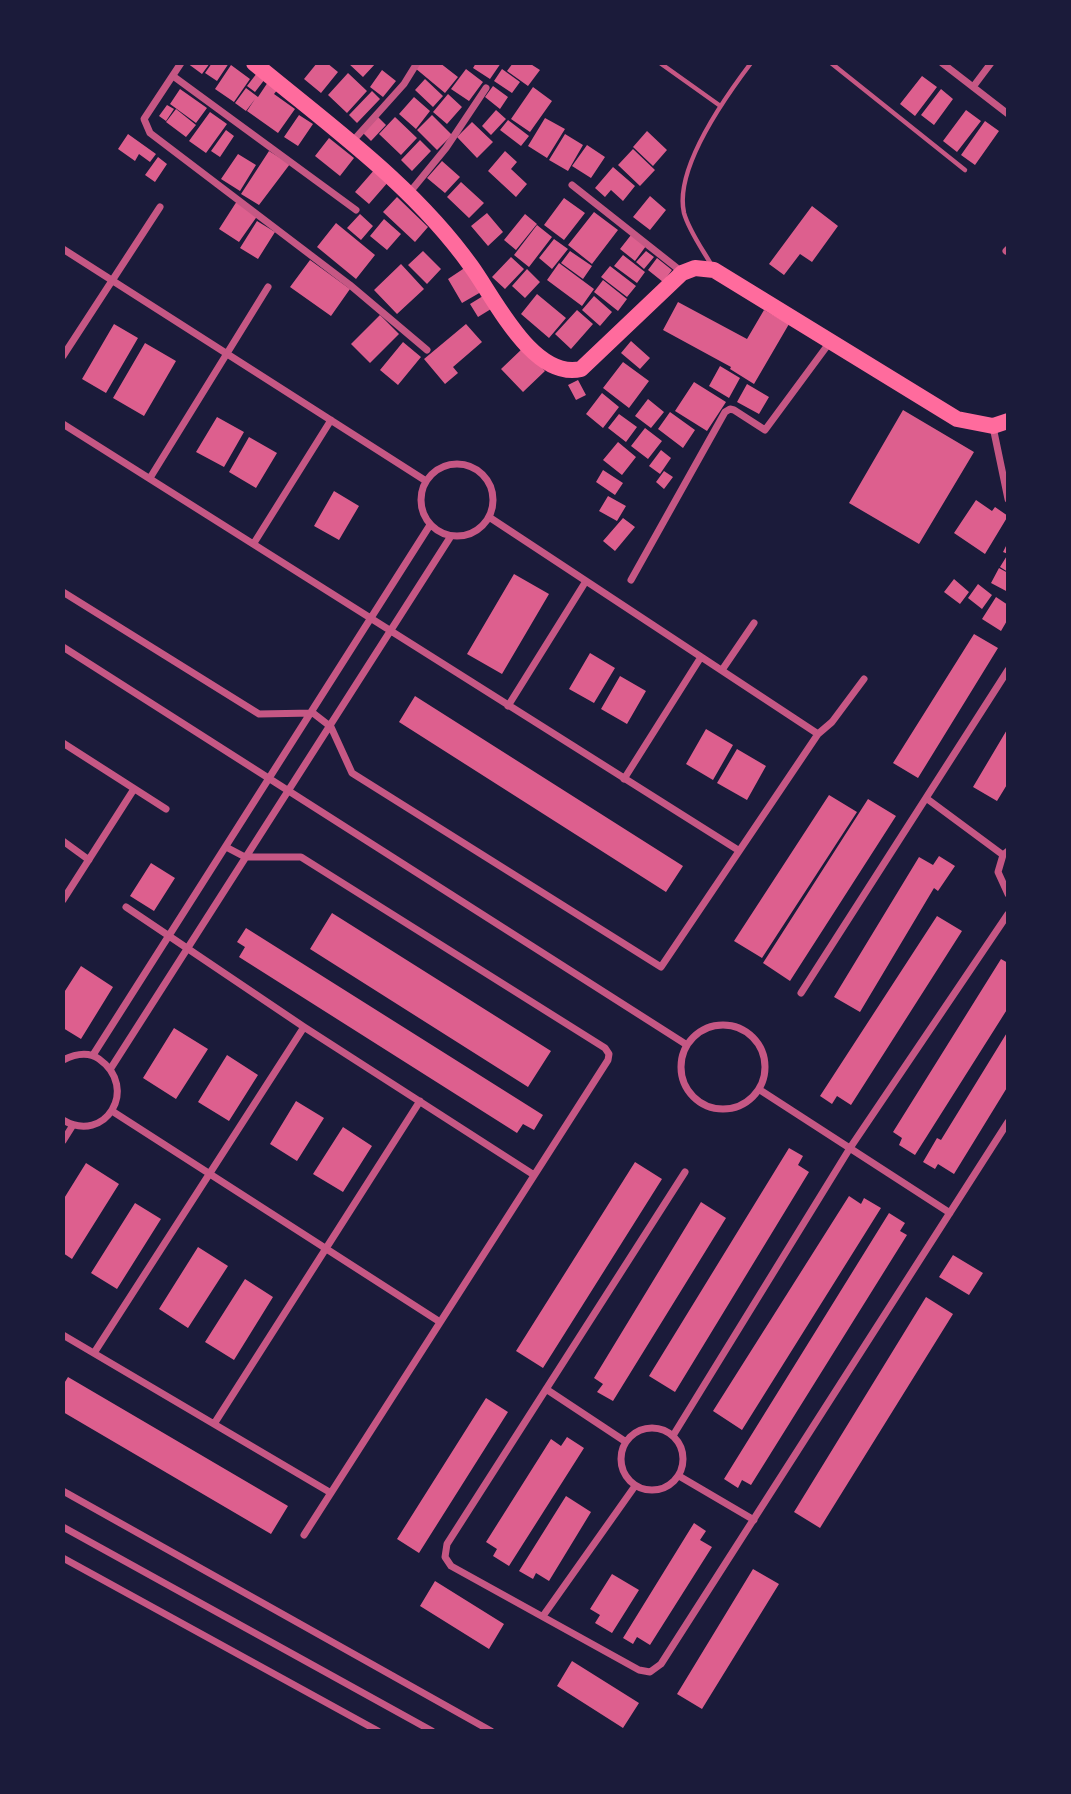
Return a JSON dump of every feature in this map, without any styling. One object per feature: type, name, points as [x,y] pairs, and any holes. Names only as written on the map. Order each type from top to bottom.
[{"type":"main road","points":[[254,63],[410,192],[471,266],[524,340],[548,365],[567,372],[581,369],[682,272],[695,268],[714,270],[957,419],[1001,424]]},
{"type":"street","points":[[181,63],[144,119],[150,133],[350,285],[427,350]]},
{"type":"street","points":[[351,143],[404,85],[417,63]]},
{"type":"street","points":[[943,63],[1008,114]]},
{"type":"street","points":[[973,87],[991,63]]},
{"type":"street","points":[[173,76],[356,210]]},
{"type":"street","points":[[410,192],[446,149],[486,88]]},
{"type":"street","points":[[572,185],[682,272]]},
{"type":"street","points":[[63,356],[160,207]]},
{"type":"street","points":[[63,249],[426,481]]},
{"type":"street","points":[[149,478],[268,287]]},
{"type":"street","points":[[631,580],[725,412],[730,409],[765,430],[830,342]]},
{"type":"street","points":[[254,543],[331,420]]},
{"type":"street","points":[[63,424],[738,850]]},
{"type":"street","points":[[1001,424],[1008,499]]},
{"type":"street","points":[[452,464],[475,469],[491,486],[493,502],[489,517],[473,532],[451,536],[430,525],[422,503],[426,481],[438,470],[452,464]]},
{"type":"street","points":[[489,517],[818,734]]},
{"type":"street","points":[[93,1055],[313,713],[430,525]]},
{"type":"street","points":[[111,1068],[451,536]]},
{"type":"street","points":[[508,706],[586,581]]},
{"type":"street","points":[[63,592],[259,714],[313,713],[331,727],[352,774],[661,967],[818,734],[832,722],[864,679]]},
{"type":"street","points":[[722,670],[754,623]]},
{"type":"street","points":[[63,647],[687,1045]]},
{"type":"street","points":[[624,779],[701,657]]},
{"type":"street","points":[[801,993],[1008,670]]},
{"type":"street","points":[[63,743],[166,809]]},
{"type":"street","points":[[63,900],[134,789]]},
{"type":"street","points":[[926,798],[1006,853],[998,872],[1003,890],[1008,894]]},
{"type":"street","points":[[63,841],[89,860]]},
{"type":"street","points":[[226,847],[245,858],[301,858],[605,1048],[608,1060],[304,1535]]},
{"type":"street","points":[[126,907],[304,1027],[534,1175]]},
{"type":"street","points":[[674,1434],[850,1148],[1008,914]]},
{"type":"street","points":[[725,1024],[746,1031],[761,1047],[764,1058],[766,1068],[760,1090],[744,1105],[722,1110],[701,1104],[686,1088],[683,1077],[681,1066],[687,1045],[703,1030],[725,1024]]},
{"type":"street","points":[[94,1353],[304,1027]]},
{"type":"street","points":[[63,1060],[74,1054],[93,1055],[111,1068],[118,1081],[118,1097],[112,1111],[101,1121],[88,1126],[73,1125],[63,1119]]},
{"type":"street","points":[[760,1090],[950,1213]]},
{"type":"street","points":[[214,1424],[420,1101]]},
{"type":"street","points":[[112,1111],[440,1322]]},
{"type":"street","points":[[685,1172],[447,1545],[445,1557],[451,1566],[639,1670],[650,1672],[662,1664],[1008,1122]]},
{"type":"street","points":[[63,1141],[73,1125]]},
{"type":"street","points":[[63,1335],[331,1493]]},
{"type":"street","points":[[546,1389],[626,1442]]},
{"type":"street","points":[[654,1427],[674,1434],[681,1444],[684,1461],[679,1476],[667,1488],[651,1491],[635,1486],[624,1474],[620,1458],[626,1442],[638,1431],[654,1427]]},
{"type":"street","points":[[679,1476],[754,1520]]},
{"type":"street","points":[[543,1616],[635,1486]]},
{"type":"street","points":[[63,1491],[491,1731]]},
{"type":"street","points":[[63,1527],[432,1731]]},
{"type":"street","points":[[63,1558],[378,1731]]},
{"type":"lane","points":[[660,63],[719,105]]},
{"type":"lane","points":[[714,270],[684,212],[688,175],[719,105],[751,63]]},
{"type":"lane","points":[[831,63],[965,170]]},
{"type":"building","points":[[187,63],[210,63],[202,74]]},
{"type":"building","points":[[212,63],[229,63],[217,81],[205,73]]},
{"type":"building","points":[[317,63],[327,63],[338,72],[321,93],[304,79]]},
{"type":"building","points":[[348,63],[376,63],[363,77]]},
{"type":"building","points":[[419,63],[440,63],[458,77],[445,93],[415,68]]},
{"type":"building","points":[[476,63],[501,63],[490,79],[473,68]]},
{"type":"building","points":[[513,63],[529,63],[540,70],[528,86],[507,71]]},
{"type":"building","points":[[231,65],[250,79],[234,102],[215,89]]},
{"type":"building","points":[[466,69],[483,82],[469,101],[451,89]]},
{"type":"building","points":[[502,69],[520,82],[512,93],[494,81]]},
{"type":"building","points":[[382,70],[396,81],[383,97],[370,87]]},
{"type":"building","points":[[257,73],[265,79],[255,92],[247,86]]},
{"type":"building","points":[[348,73],[367,91],[347,113],[328,95]]},
{"type":"building","points":[[922,76],[937,87],[915,116],[900,104]]},
{"type":"building","points":[[425,79],[443,96],[433,107],[415,90]]},
{"type":"building","points":[[268,82],[278,89],[274,94],[295,109],[278,133],[247,111],[255,99],[246,111],[235,103],[246,88],[258,97]]},
{"type":"building","points":[[493,86],[508,97],[500,109],[485,97]]},
{"type":"building","points":[[533,87],[552,101],[530,132],[511,119]]},
{"type":"building","points":[[180,89],[207,108],[196,123],[170,104]]},
{"type":"building","points":[[941,89],[953,99],[934,125],[921,115]]},
{"type":"building","points":[[372,91],[380,99],[357,123],[349,115]]},
{"type":"building","points":[[448,94],[462,107],[447,124],[433,112]]},
{"type":"building","points":[[414,97],[430,111],[416,129],[399,114]]},
{"type":"building","points":[[167,105],[174,109],[166,121],[159,116]]},
{"type":"building","points":[[176,109],[196,125],[186,137],[166,122]]},
{"type":"building","points":[[496,110],[506,119],[491,135],[482,126]]},
{"type":"building","points":[[966,110],[981,121],[957,152],[943,141]]},
{"type":"building","points":[[210,112],[227,124],[206,153],[189,141]]},
{"type":"building","points":[[299,115],[313,124],[298,146],[284,137]]},
{"type":"building","points":[[432,115],[452,135],[437,150],[417,130]]},
{"type":"building","points":[[378,117],[386,125],[371,141],[363,133]]},
{"type":"building","points":[[395,117],[417,138],[401,155],[379,134]]},
{"type":"building","points":[[545,118],[565,129],[547,158],[528,146]]},
{"type":"building","points":[[508,120],[529,136],[521,146],[500,130]]},
{"type":"building","points":[[985,121],[999,131],[975,165],[961,155]]},
{"type":"building","points":[[472,122],[493,142],[477,158],[457,137]]},
{"type":"building","points":[[226,130],[234,136],[220,157],[211,151]]},
{"type":"building","points":[[647,131],[667,150],[653,166],[633,147]]},
{"type":"building","points":[[128,134],[156,154],[150,162],[139,154],[135,161],[118,149]]},
{"type":"building","points":[[565,134],[583,145],[568,171],[549,160]]},
{"type":"building","points":[[329,138],[354,158],[340,176],[315,156]]},
{"type":"building","points":[[420,140],[431,151],[412,171],[401,160]]},
{"type":"building","points":[[587,145],[605,157],[591,178],[572,166]]},
{"type":"building","points":[[633,149],[655,170],[640,186],[618,165]]},
{"type":"building","points":[[269,151],[290,164],[259,205],[241,194]]},
{"type":"building","points":[[505,151],[517,162],[511,169],[527,184],[516,197],[488,171]]},
{"type":"building","points":[[238,154],[256,165],[240,191],[221,179]]},
{"type":"building","points":[[158,157],[167,164],[155,182],[145,175]]},
{"type":"building","points":[[442,161],[460,177],[445,193],[427,178]]},
{"type":"building","points":[[613,167],[635,186],[623,201],[611,190],[605,197],[595,188]]},
{"type":"building","points":[[375,169],[389,181],[369,204],[355,192]]},
{"type":"building","points":[[461,182],[484,203],[469,218],[447,197]]},
{"type":"building","points":[[650,196],[666,210],[650,230],[633,217]]},
{"type":"building","points":[[397,197],[428,227],[415,242],[383,212]]},
{"type":"building","points":[[564,198],[585,213],[564,240],[544,225]]},
{"type":"building","points":[[237,201],[258,215],[239,242],[219,229]]},
{"type":"building","points":[[812,206],[838,226],[812,262],[800,254],[784,275],[769,264]]},
{"type":"building","points":[[594,212],[618,230],[592,264],[568,245]]},
{"type":"building","points":[[487,213],[503,232],[488,246],[471,226]]},
{"type":"building","points":[[360,214],[373,226],[361,240],[347,228]]},
{"type":"building","points":[[525,214],[537,224],[516,250],[504,240]]},
{"type":"building","points":[[384,219],[401,234],[387,250],[370,236]]},
{"type":"building","points":[[257,221],[275,232],[258,259],[240,248]]},
{"type":"building","points":[[336,223],[375,255],[356,279],[317,247]]},
{"type":"building","points":[[537,225],[552,237],[529,267],[514,255]]},
{"type":"building","points":[[631,235],[646,246],[635,261],[620,249]]},
{"type":"building","points":[[554,239],[568,249],[552,269],[539,258]]},
{"type":"building","points":[[423,251],[441,269],[427,284],[408,265]]},
{"type":"building","points":[[570,251],[592,266],[583,279],[561,263]]},
{"type":"building","points":[[646,251],[654,257],[644,269],[636,262]]},
{"type":"building","points":[[623,255],[645,272],[637,283],[614,266]]},
{"type":"building","points":[[511,257],[524,269],[505,289],[492,277]]},
{"type":"building","points":[[657,258],[672,270],[663,282],[648,270]]},
{"type":"building","points":[[310,260],[350,289],[331,316],[290,287]]},
{"type":"building","points":[[559,263],[594,289],[582,306],[547,280]]},
{"type":"building","points":[[401,264],[424,289],[397,314],[374,290]]},
{"type":"building","points":[[610,266],[636,286],[627,297],[601,277]]},
{"type":"building","points":[[466,267],[481,292],[462,303],[448,279]]},
{"type":"building","points":[[527,269],[540,282],[525,298],[512,286]]},
{"type":"building","points":[[603,280],[627,299],[618,311],[594,292]]},
{"type":"building","points":[[537,294],[566,318],[549,338],[521,314]]},
{"type":"building","points":[[483,296],[491,309],[478,317],[470,304]]},
{"type":"building","points":[[594,296],[612,312],[600,326],[582,310]]},
{"type":"building","points":[[678,302],[747,339],[764,310],[789,324],[754,384],[730,369],[731,367],[663,330]]},
{"type":"building","points":[[577,310],[593,324],[571,349],[555,334]]},
{"type":"building","points":[[380,315],[399,334],[370,363],[351,344]]},
{"type":"building","points":[[114,324],[138,338],[106,393],[82,379]]},
{"type":"building","points":[[466,324],[482,342],[453,367],[458,373],[445,384],[424,359]]},
{"type":"building","points":[[631,341],[650,358],[640,369],[621,353]]},
{"type":"building","points":[[403,342],[421,357],[398,385],[380,370]]},
{"type":"building","points":[[145,343],[176,361],[144,416],[113,398]]},
{"type":"building","points":[[523,348],[545,371],[523,392],[501,369]]},
{"type":"building","points":[[623,362],[649,381],[629,408],[603,388]]},
{"type":"building","points":[[720,366],[740,378],[729,398],[709,386]]},
{"type":"building","points":[[578,380],[586,395],[576,400],[568,385]]},
{"type":"building","points":[[694,382],[726,402],[707,431],[675,411]]},
{"type":"building","points":[[747,384],[769,397],[759,414],[737,402]]},
{"type":"building","points":[[602,393],[619,407],[603,428],[586,414]]},
{"type":"building","points":[[648,399],[664,412],[651,428],[635,416]]},
{"type":"building","points":[[903,410],[974,452],[919,544],[849,503]]},
{"type":"building","points":[[670,412],[695,430],[683,448],[658,429]]},
{"type":"building","points":[[619,414],[637,427],[626,442],[608,428]]},
{"type":"building","points":[[217,417],[244,432],[224,467],[196,452]]},
{"type":"building","points":[[645,428],[662,441],[648,459],[631,446]]},
{"type":"building","points":[[249,437],[277,453],[256,488],[229,472]]},
{"type":"building","points":[[618,442],[636,457],[622,475],[603,460]]},
{"type":"building","points":[[661,450],[671,458],[660,474],[649,466]]},
{"type":"building","points":[[603,470],[623,483],[615,495],[596,482]]},
{"type":"building","points":[[664,471],[673,477],[664,489],[656,482]]},
{"type":"building","points":[[334,491],[359,506],[339,540],[314,526]]},
{"type":"building","points":[[608,496],[626,506],[617,521],[599,511]]},
{"type":"building","points":[[976,500],[992,511],[995,507],[1008,516],[985,554],[954,533]]},
{"type":"building","points":[[623,518],[635,527],[615,551],[603,541]]},
{"type":"building","points":[[1008,554],[1008,572],[1000,567]]},
{"type":"building","points":[[999,568],[1008,573],[1008,592],[991,583]]},
{"type":"building","points":[[514,574],[549,594],[502,674],[467,654]]},
{"type":"building","points":[[954,579],[969,592],[960,604],[944,592]]},
{"type":"building","points":[[978,584],[992,595],[982,609],[968,598]]},
{"type":"building","points":[[996,597],[1008,605],[1008,619],[1001,631],[982,619]]},
{"type":"building","points":[[974,634],[998,648],[918,778],[893,763]]},
{"type":"building","points":[[590,653],[615,668],[594,703],[569,689]]},
{"type":"building","points":[[620,676],[646,691],[627,724],[601,709]]},
{"type":"building","points":[[415,696],[683,866],[666,892],[399,722]]},
{"type":"building","points":[[1008,728],[1008,783],[997,801],[973,787]]},
{"type":"building","points":[[706,729],[733,745],[713,780],[686,764]]},
{"type":"building","points":[[737,749],[766,766],[747,800],[717,783]]},
{"type":"building","points":[[829,795],[857,812],[762,958],[734,941]]},
{"type":"building","points":[[868,799],[896,816],[790,981],[763,963]]},
{"type":"building","points":[[939,856],[955,866],[938,891],[934,888],[860,1012],[834,997],[919,857],[933,865]]},
{"type":"building","points":[[151,863],[175,878],[154,911],[130,896]]},
{"type":"building","points":[[332,913],[551,1051],[528,1087],[310,949]]},
{"type":"building","points":[[937,916],[962,931],[851,1105],[837,1096],[832,1104],[820,1096]]},
{"type":"building","points":[[246,928],[543,1115],[534,1130],[523,1124],[517,1133],[239,957],[245,947],[237,942]]},
{"type":"building","points":[[1001,959],[1008,963],[1008,1008],[915,1155],[899,1145],[902,1138],[893,1132]]},
{"type":"building","points":[[81,966],[113,987],[81,1039],[63,1028],[63,994]]},
{"type":"building","points":[[174,1028],[208,1049],[176,1099],[143,1078]]},
{"type":"building","points":[[1008,1031],[1008,1086],[954,1174],[938,1164],[935,1169],[923,1162],[937,1138],[941,1140]]},
{"type":"building","points":[[227,1055],[258,1075],[229,1121],[198,1102]]},
{"type":"building","points":[[296,1101],[324,1118],[297,1161],[270,1144]]},
{"type":"building","points":[[343,1127],[372,1146],[343,1192],[313,1174]]},
{"type":"building","points":[[789,1148],[803,1156],[798,1165],[809,1172],[675,1392],[649,1376]]},
{"type":"building","points":[[635,1162],[662,1179],[543,1368],[516,1351]]},
{"type":"building","points":[[86,1163],[119,1184],[72,1259],[63,1253],[63,1200]]},
{"type":"building","points":[[849,1196],[861,1204],[864,1198],[881,1208],[742,1430],[713,1411]]},
{"type":"building","points":[[701,1202],[726,1218],[613,1401],[597,1392],[603,1384],[594,1378]]},
{"type":"building","points":[[135,1203],[161,1219],[117,1289],[91,1273]]},
{"type":"building","points":[[889,1213],[905,1223],[900,1231],[907,1235],[751,1485],[742,1480],[738,1488],[724,1479]]},
{"type":"building","points":[[198,1247],[228,1266],[188,1328],[159,1309]]},
{"type":"building","points":[[953,1255],[983,1273],[969,1295],[939,1277]]},
{"type":"building","points":[[245,1279],[273,1297],[234,1360],[205,1342]]},
{"type":"building","points":[[926,1297],[953,1314],[820,1528],[794,1512]]},
{"type":"building","points":[[68,1377],[288,1506],[271,1534],[63,1412],[63,1385]]},
{"type":"building","points":[[486,1398],[508,1412],[419,1553],[397,1539]]},
{"type":"building","points":[[567,1437],[584,1448],[509,1566],[493,1556],[497,1549],[486,1542],[551,1439],[561,1446]]},
{"type":"building","points":[[566,1496],[591,1512],[549,1581],[536,1573],[533,1579],[519,1571]]},
{"type":"building","points":[[694,1523],[706,1531],[700,1540],[712,1547],[650,1645],[637,1637],[633,1644],[623,1638]]},
{"type":"building","points":[[753,1569],[779,1584],[702,1709],[677,1694]]},
{"type":"building","points":[[612,1574],[639,1590],[612,1633],[595,1623],[600,1615],[590,1609]]},
{"type":"building","points":[[435,1581],[504,1624],[489,1649],[420,1606]]},
{"type":"building","points":[[572,1661],[639,1703],[623,1728],[557,1686]]}]
